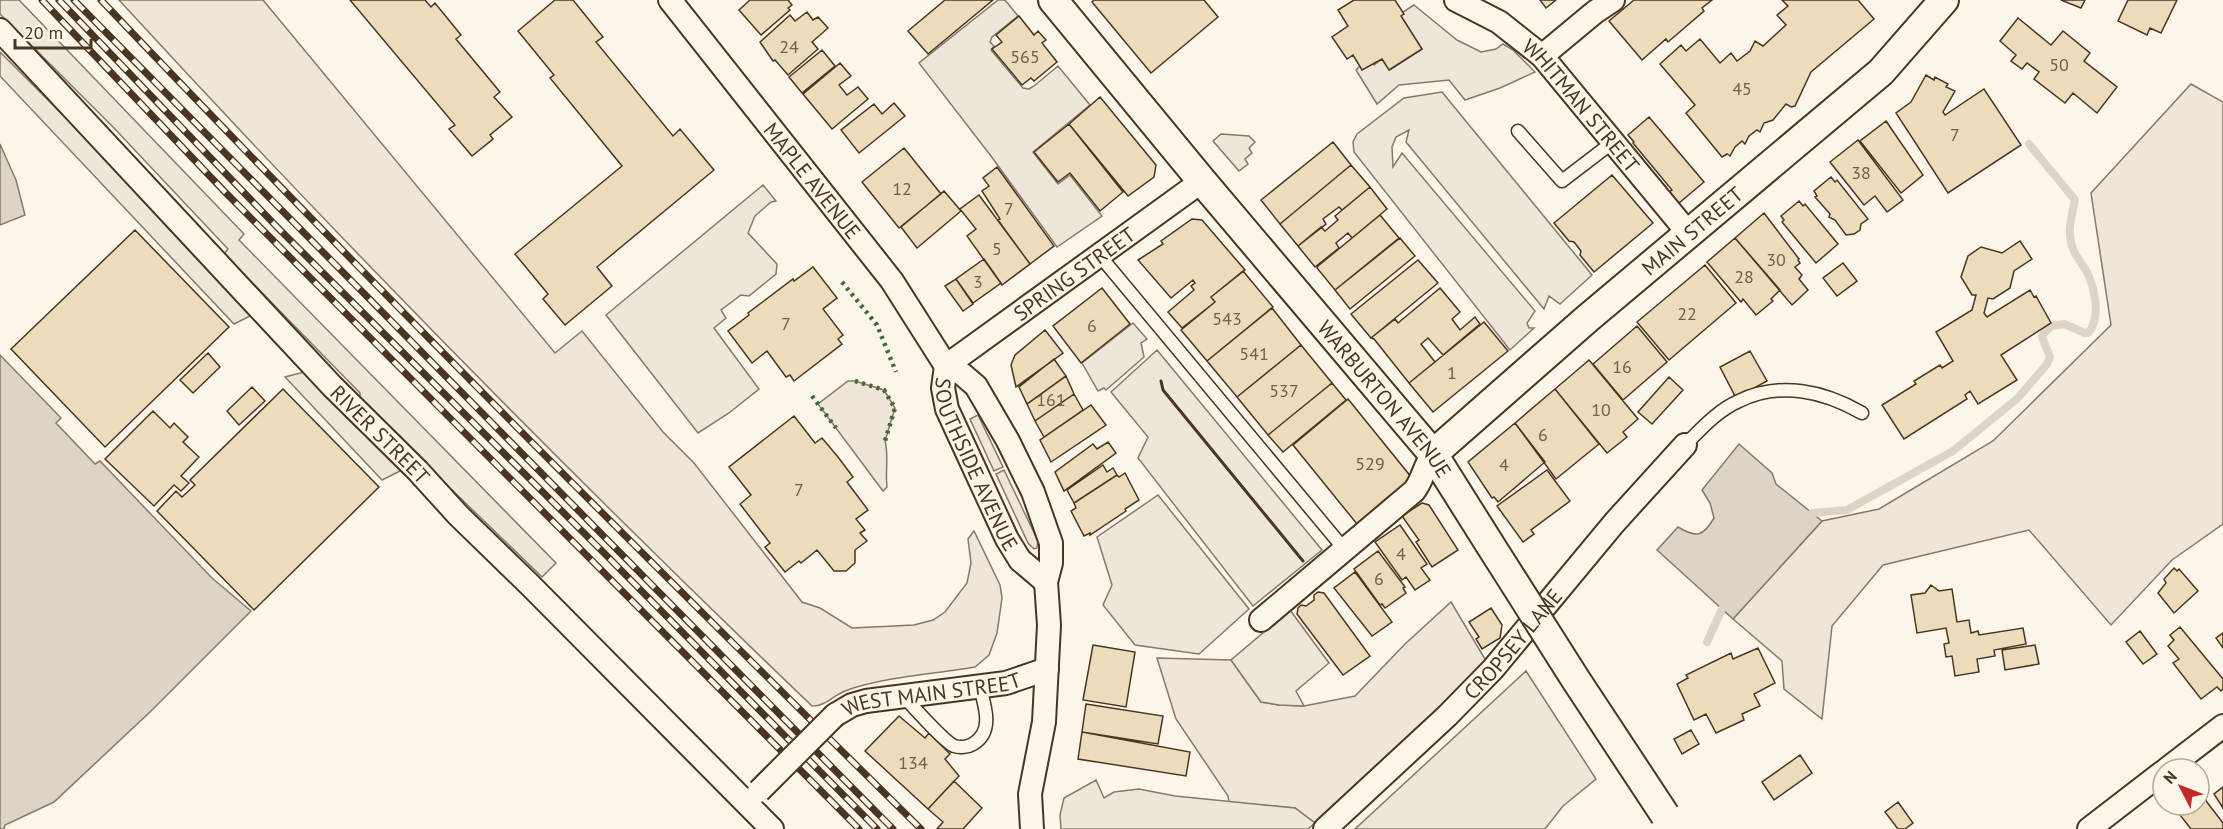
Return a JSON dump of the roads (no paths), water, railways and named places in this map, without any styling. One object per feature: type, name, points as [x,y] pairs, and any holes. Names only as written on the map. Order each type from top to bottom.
[{"type":"street","name":"MAPLE AVENUE","points":[[670,0],[892,281],[946,366]]},
{"type":"street","name":"WARBURTON AVENUE","points":[[1053,0],[1202,181],[1433,454],[1575,680],[1670,822]]},
{"type":"street","name":"WHITMAN STREET","points":[[1456,0],[1499,22],[1542,56],[1689,234]]},
{"type":"street","points":[[1542,56],[1595,12],[1614,0]]},
{"type":"street","name":"MAIN STREET","points":[[1433,454],[1553,348],[1881,72],[1944,0]]},
{"type":"street","name":"RIVER STREET","points":[[0,30],[332,386],[752,797],[772,829]]},
{"type":"street","name":"SPRING STREET","points":[[946,366],[1202,181]]},
{"type":"street","name":"SOUTHSIDE AVENUE","points":[[1032,829],[1030,794],[1044,722],[1049,625],[1046,582],[1051,563],[1051,543],[1033,492],[1008,441],[976,386],[962,374],[946,366],[943,388],[947,409],[1007,539],[1020,560],[1046,582]]},
{"type":"street","name":"CROPSEY LANE","points":[[1325,829],[1447,716],[1493,669],[1615,522],[1685,445]]},
{"type":"street","points":[[1261,620],[1414,491],[1433,454]]},
{"type":"street","name":"WEST MAIN STREET","points":[[752,797],[835,715],[852,705],[903,696],[980,688],[1006,683],[1047,669]]},
{"type":"street","points":[[2183,757],[2223,726]]},
{"type":"street","points":[[2089,829],[2151,781]]},
{"type":"lane","points":[[1518,131],[1562,181],[1613,142]]},
{"type":"lane","points":[[1100,256],[1345,550]]},
{"type":"lane","points":[[1685,445],[1713,418],[1738,401],[1769,391],[1795,389],[1804,391],[1844,402],[1862,413]]},
{"type":"lane","points":[[903,696],[953,745],[967,747],[974,743],[985,729],[987,718],[980,688]]},
{"type":"waterway","points":[[1805,521],[1812,513],[1847,510],[1953,451],[2018,398],[2047,364],[2050,357],[2042,337],[2052,326],[2064,324],[2085,333],[2092,328],[2096,308],[2094,293],[2088,275],[2076,255],[2070,234],[2075,200],[2029,144]]},
{"type":"waterway","points":[[1707,642],[1722,609],[1729,601]]},
{"type":"railway","points":[[42,0],[224,191],[859,829]]},
{"type":"railway","points":[[59,0],[278,228],[877,829]]},
{"type":"railway","points":[[74,0],[893,829]]},
{"type":"railway","points":[[101,0],[508,418],[921,829]]}]
